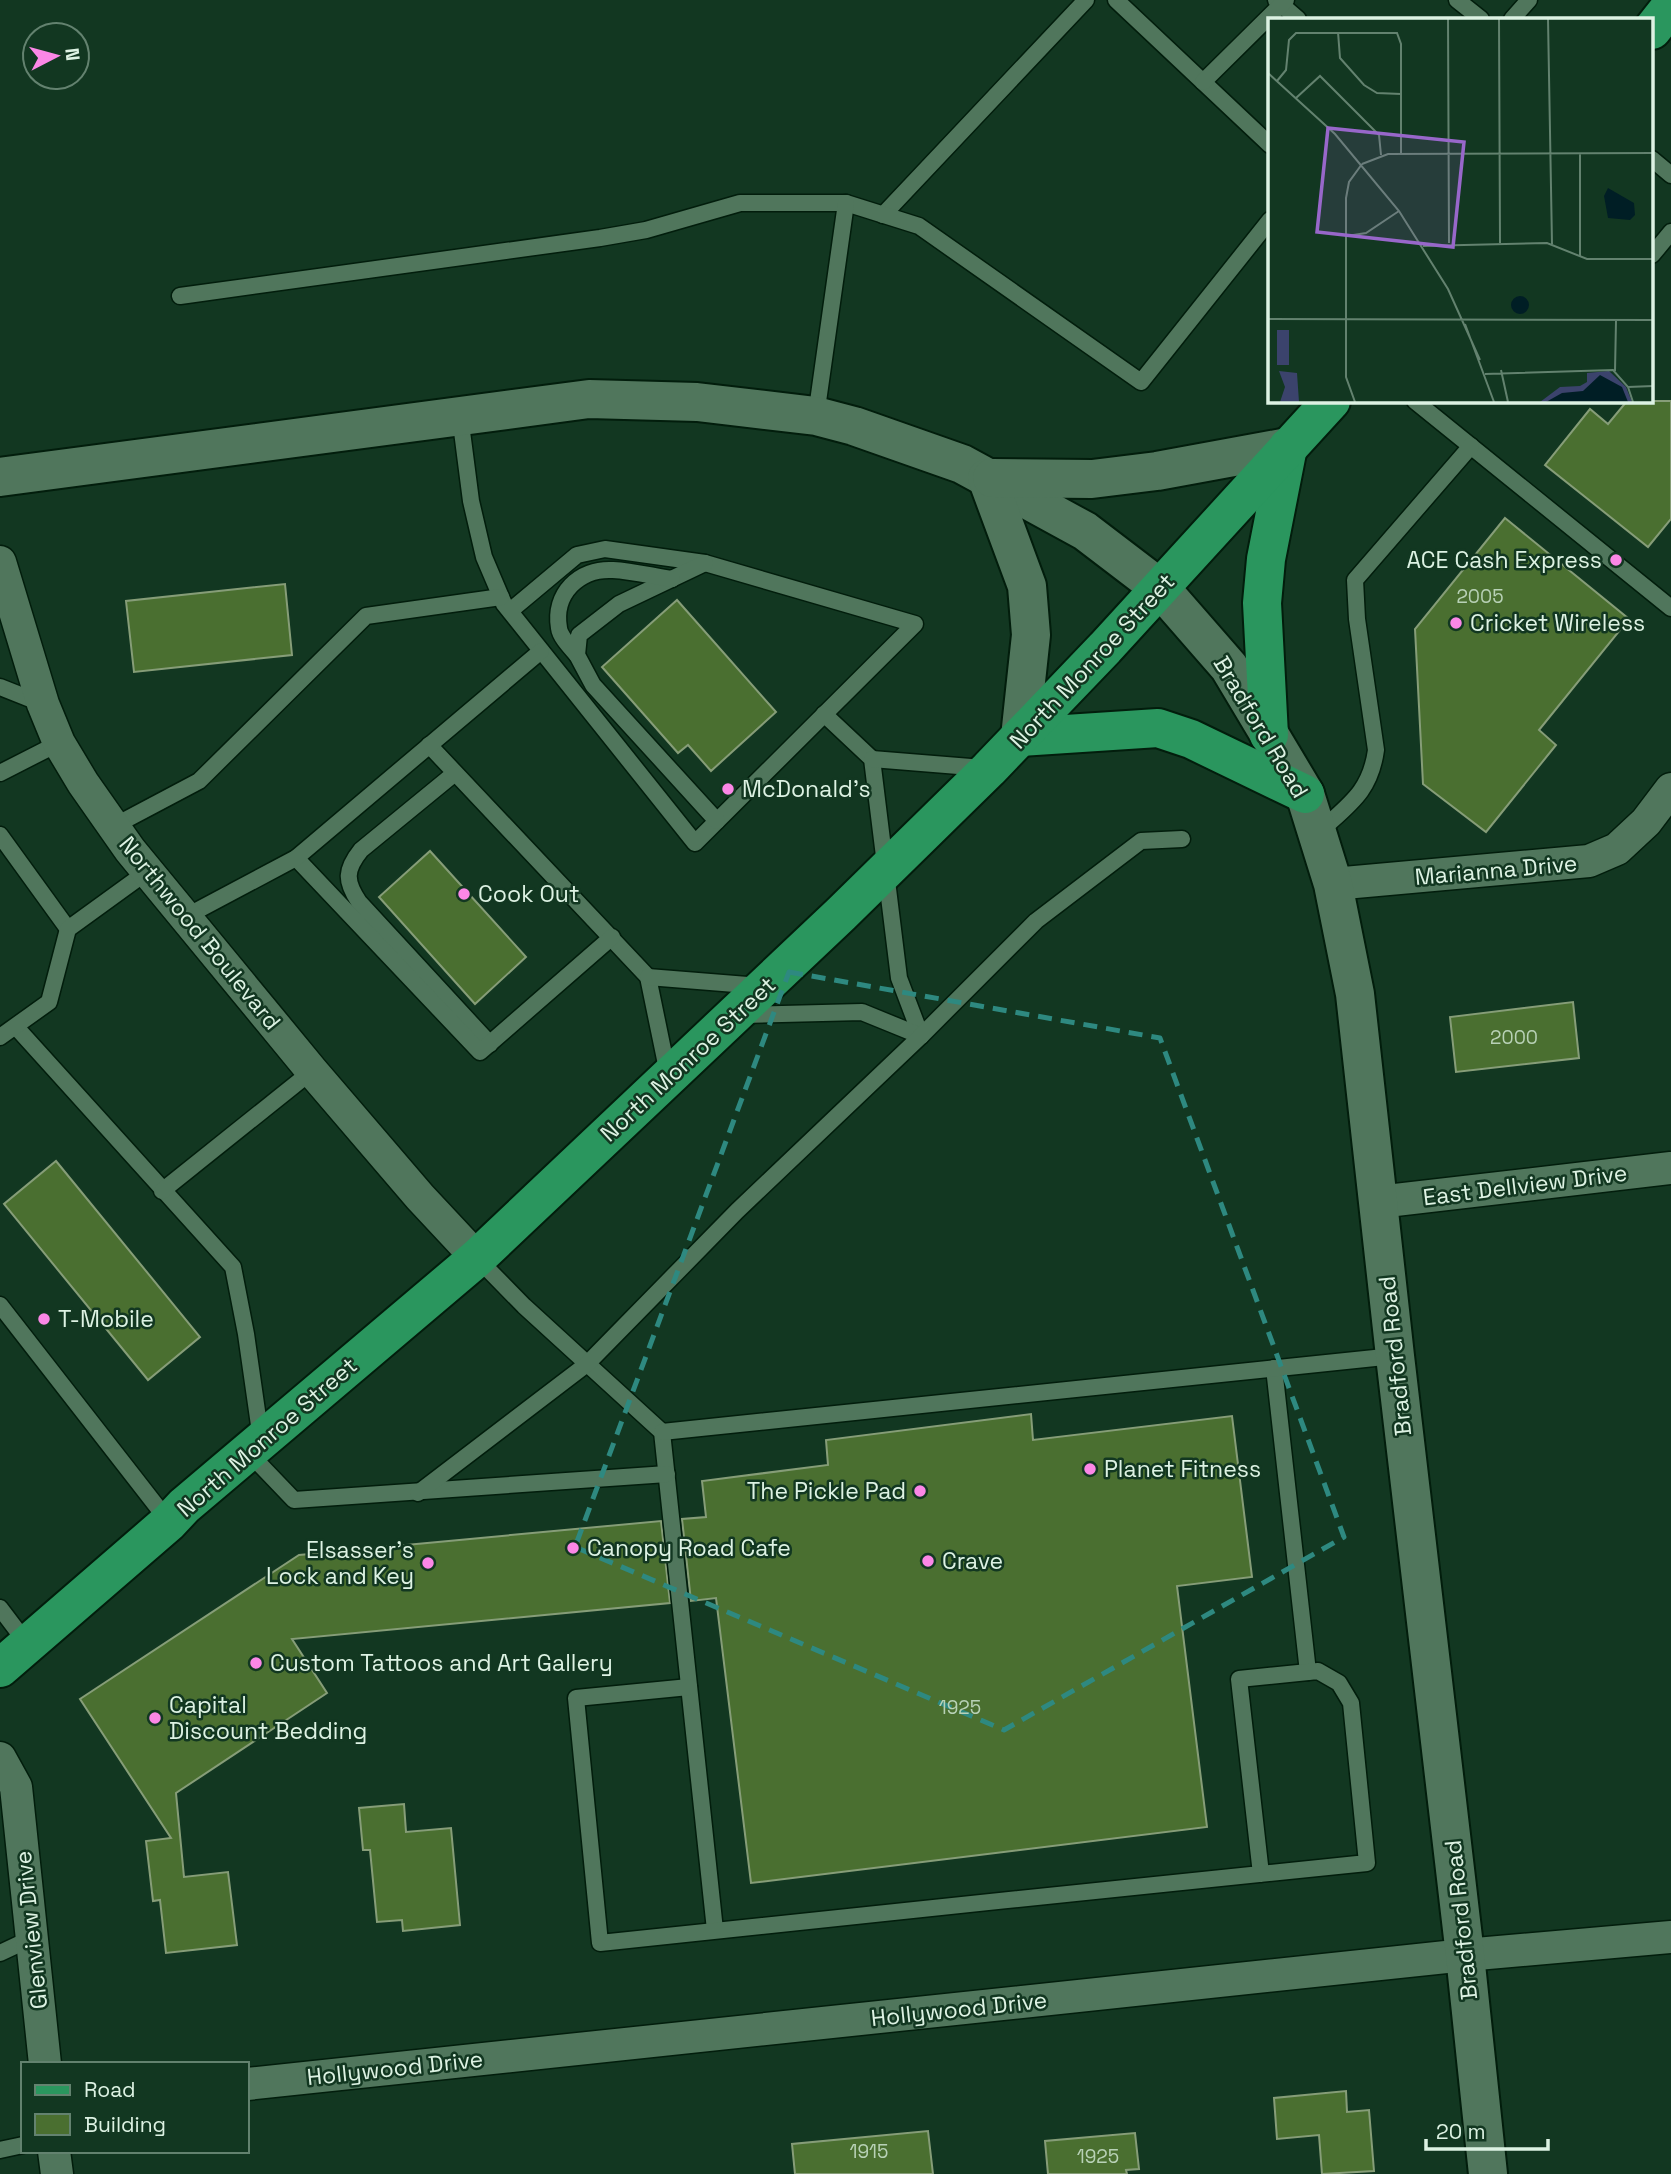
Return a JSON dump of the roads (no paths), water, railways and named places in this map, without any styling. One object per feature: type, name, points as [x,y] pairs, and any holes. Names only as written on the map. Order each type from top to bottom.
[{"type":"main road","points":[[1654,27],[1671,6]]},
{"type":"main road","name":"Bradford Road","points":[[0,477],[589,399],[697,402],[816,416],[854,426],[962,464],[1085,531],[1161,589],[1229,667],[1305,794],[1333,884],[1355,993],[1488,2174]]},
{"type":"main road","name":"North Monroe Street","points":[[14,1657],[184,1506],[477,1258],[766,986],[1020,737],[1161,589],[1330,402]]},
{"type":"main road","points":[[1269,734],[1262,603],[1266,559],[1288,447],[1157,471],[1092,479],[987,478],[1027,586],[1031,635],[1020,737],[1158,728],[1191,739],[1305,794]]},
{"type":"street","name":"Northwood Boulevard","points":[[0,562],[43,704],[59,743],[114,826],[312,1071],[420,1197],[477,1258]]},
{"type":"street","name":"Marianna Drive","points":[[1333,884],[1589,861],[1617,849],[1646,822],[1671,789]]},
{"type":"street","name":"East Dellview Drive","points":[[1378,1202],[1671,1168]]},
{"type":"street","name":"Glenview Drive","points":[[0,1758],[16,1787],[45,2062]]},
{"type":"street","name":"Hollywood Drive","points":[[248,2084],[1465,1955],[1671,1937]]},
{"type":"street","points":[[54,2153],[57,2174]]},
{"type":"lane","points":[[883,215],[1086,0]]},
{"type":"lane","points":[[1116,0],[1268,143]]},
{"type":"lane","points":[[1457,0],[1480,18]]},
{"type":"lane","points":[[1513,18],[1529,0]]},
{"type":"lane","points":[[1203,82],[1281,1],[1297,18]]},
{"type":"lane","points":[[1654,161],[1671,175]]},
{"type":"lane","points":[[180,296],[600,238],[646,230],[740,203],[846,203],[919,226],[1141,382],[1268,223]]},
{"type":"lane","points":[[816,416],[846,203]]},
{"type":"lane","points":[[1654,253],[1671,232]]},
{"type":"lane","points":[[1416,402],[1671,608]]},
{"type":"lane","points":[[114,826],[199,781],[366,617],[505,604],[577,555],[605,549],[705,563],[915,624],[695,843],[505,604],[484,557],[471,501],[460,416]]},
{"type":"lane","points":[[1316,834],[1362,792],[1374,767],[1376,750],[1357,619],[1355,580],[1471,446]]},
{"type":"lane","points":[[576,655],[579,635],[609,611],[705,563]]},
{"type":"lane","points":[[672,579],[611,569],[588,574],[571,583],[560,603],[559,630],[593,685],[717,821]]},
{"type":"lane","points":[[185,916],[296,858],[541,651]]},
{"type":"lane","points":[[0,687],[43,704]]},
{"type":"lane","points":[[824,714],[872,759],[989,769]]},
{"type":"lane","points":[[0,772],[59,743]]},
{"type":"lane","points":[[429,745],[648,977],[669,1077]]},
{"type":"lane","points":[[872,759],[899,978],[921,1036]]},
{"type":"lane","points":[[455,773],[361,850],[352,860],[349,887],[359,902],[490,1044]]},
{"type":"lane","points":[[0,835],[68,929]]},
{"type":"lane","points":[[418,1493],[587,1364],[737,1210],[921,1036],[1036,921],[1141,841],[1182,839]]},
{"type":"lane","points":[[296,858],[480,1052],[612,937]]},
{"type":"lane","points":[[0,1037],[49,1002],[68,929],[148,871]]},
{"type":"lane","points":[[648,977],[766,986]]},
{"type":"lane","points":[[734,1015],[862,1012],[921,1036]]},
{"type":"lane","points":[[16,1027],[233,1267],[246,1334],[255,1446],[295,1500],[667,1474]]},
{"type":"lane","points":[[162,1191],[312,1071]]},
{"type":"lane","points":[[477,1258],[524,1306],[662,1432],[715,1930]]},
{"type":"lane","points":[[0,1305],[169,1522]]},
{"type":"lane","points":[[662,1432],[1395,1356]]},
{"type":"lane","points":[[1274,1368],[1308,1672]]},
{"type":"lane","points":[[0,1608],[14,1657]]},
{"type":"lane","points":[[689,1686],[576,1699],[600,1942],[715,1930],[1261,1874],[1367,1863],[1350,1703],[1339,1683],[1318,1671],[1239,1679],[1261,1874]]},
{"type":"lane","points":[[0,1954],[32,1938]]},
{"type":"lane","points":[[0,2150],[21,2145]]},
{"type":"place","name":"ACE Cash Express","points":[[1616,560]]},
{"type":"place","name":"Cricket Wireless","points":[[1456,623]]},
{"type":"place","name":"McDonald's","points":[[728,789]]},
{"type":"place","name":"Cook Out","points":[[464,894]]},
{"type":"place","name":"T-Mobile","points":[[44,1319]]},
{"type":"place","name":"Planet Fitness","points":[[1090,1469]]},
{"type":"place","name":"The Pickle Pad","points":[[920,1491]]},
{"type":"place","name":"Canopy Road Cafe","points":[[573,1548]]},
{"type":"place","name":"Crave","points":[[928,1561]]},
{"type":"place","name":"Elsasser's Lock and Key","points":[[428,1563]]},
{"type":"place","name":"Custom Tattoos and Art Gallery","points":[[256,1663]]},
{"type":"place","name":"Capital Discount Bedding","points":[[155,1718]]}]
